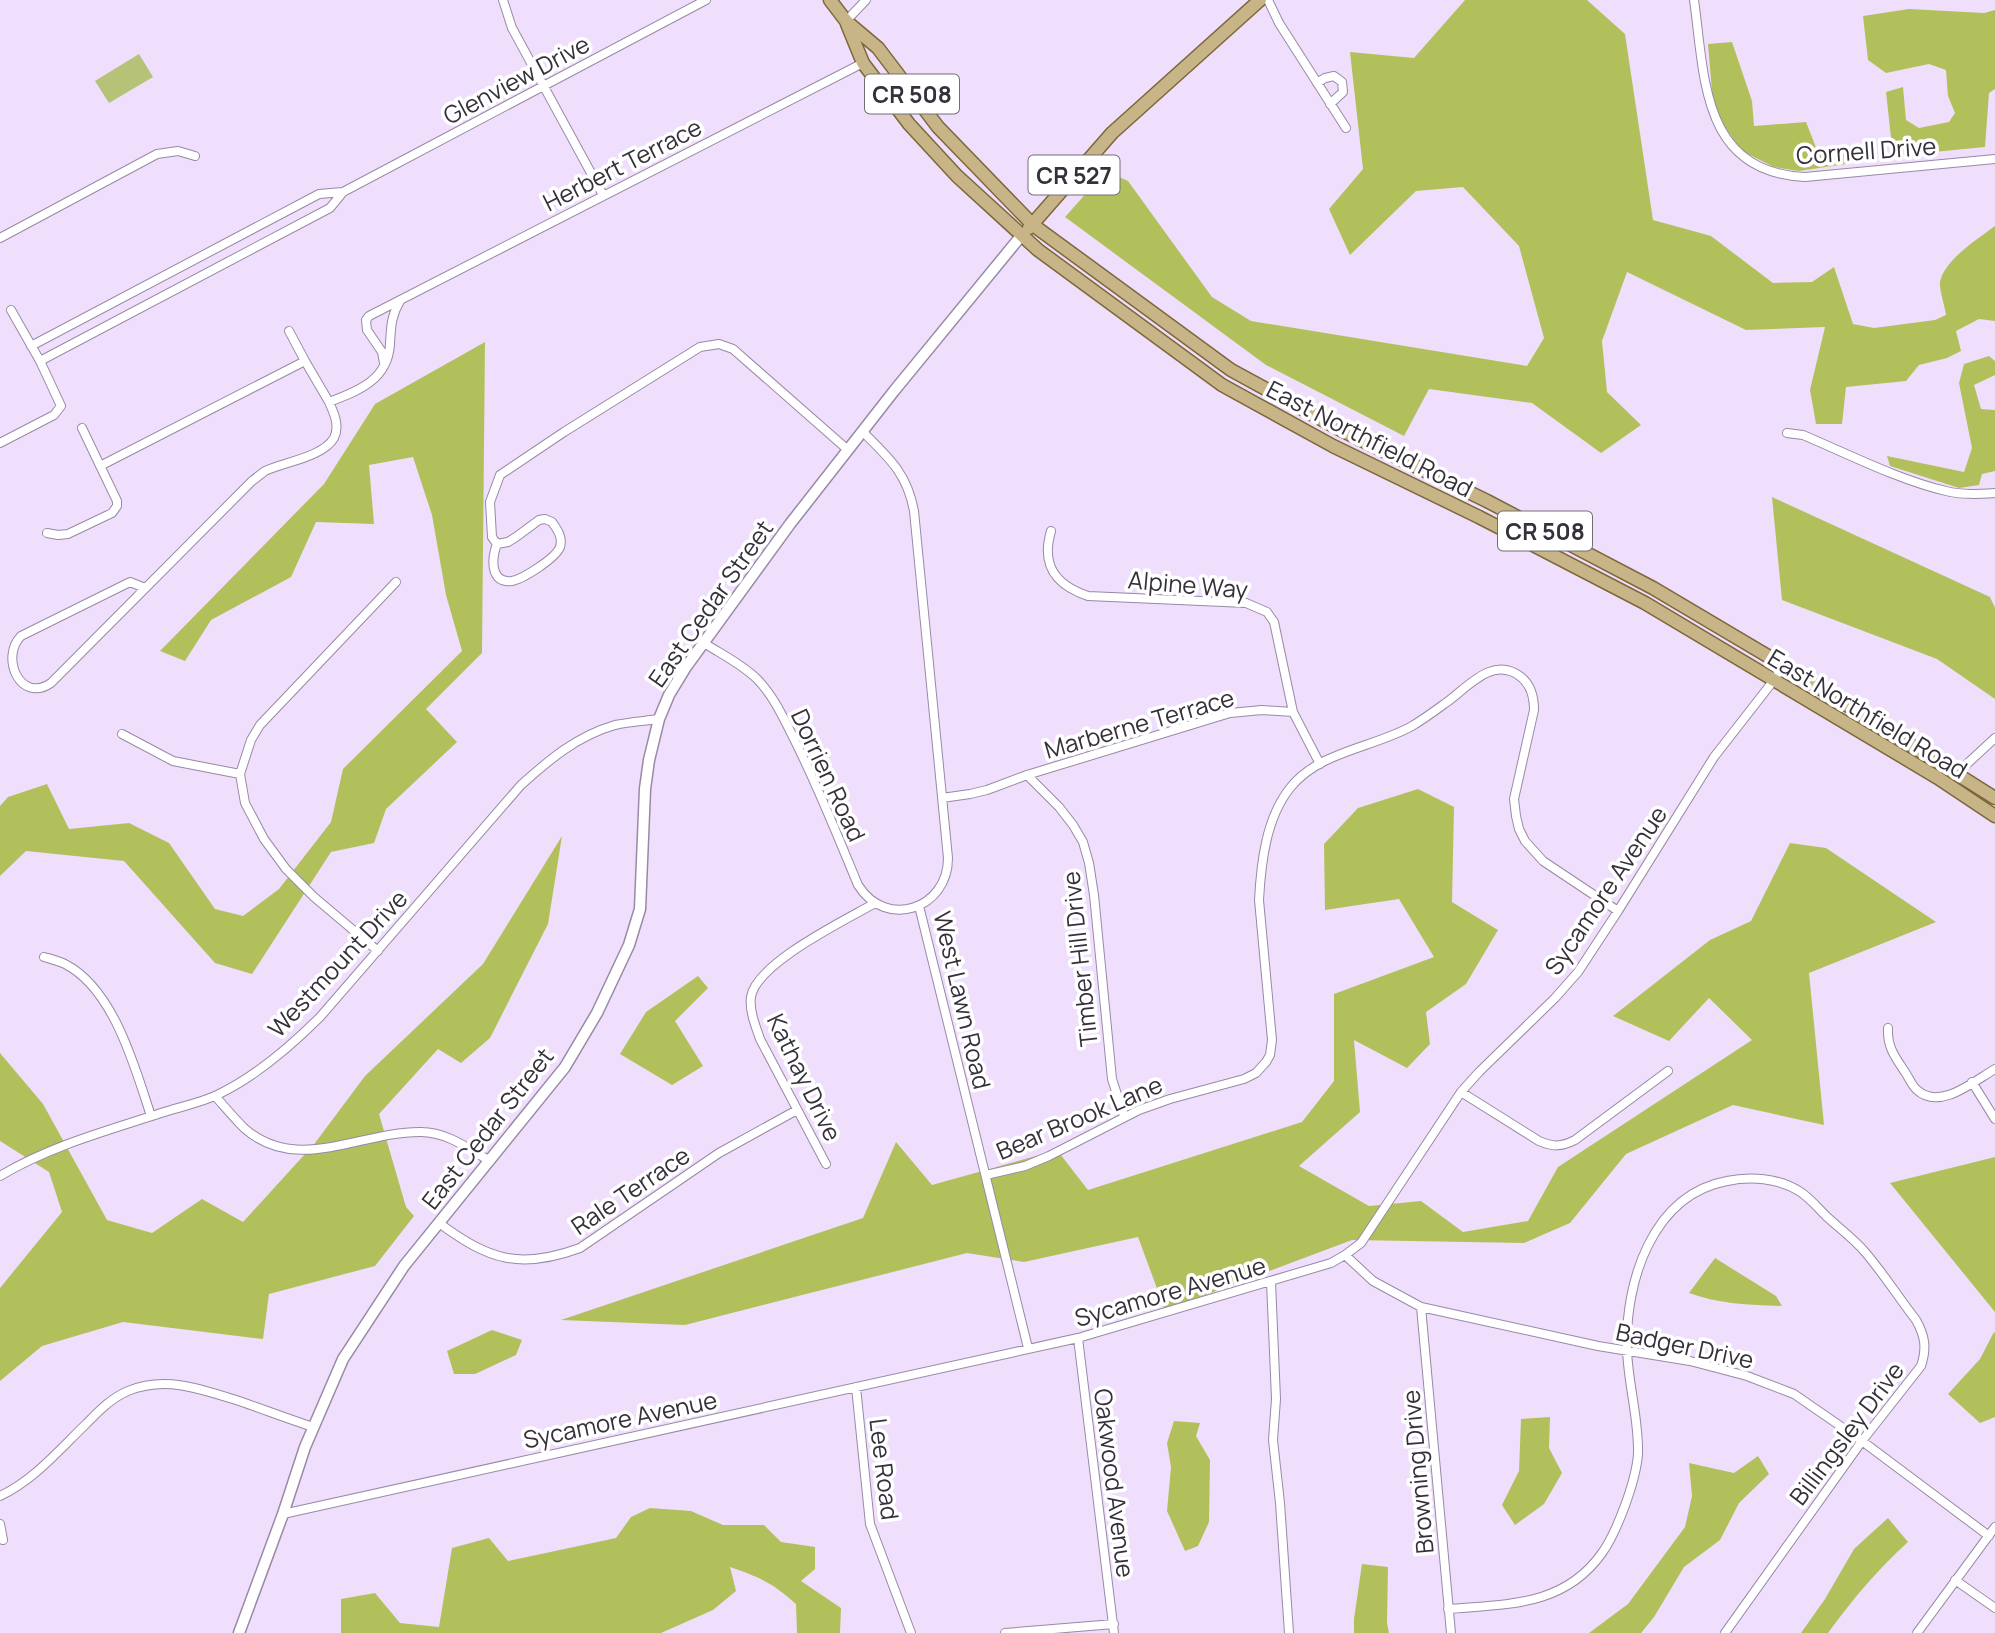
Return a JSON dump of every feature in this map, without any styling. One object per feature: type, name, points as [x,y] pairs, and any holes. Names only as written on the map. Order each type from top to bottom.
[{"type":"main road","name":"East Northfield Road","points":[[830,0],[846,21],[878,48],[946,135],[1033,225],[1231,370],[1341,430],[1653,588],[1783,665],[1995,798]]},
{"type":"main road","name":"East Cedar Street","points":[[239,1633],[313,1427],[343,1359],[404,1266],[565,1068],[597,1013],[629,945],[640,909],[645,789],[649,760],[659,719],[669,695],[790,524],[1021,236],[1112,133],[1260,0]]},
{"type":"main road","name":"East Northfield Road","points":[[846,21],[863,63],[904,118],[957,176],[1021,236],[1222,385],[1333,446],[1645,603],[1938,778],[1995,816]]},
{"type":"main road","points":[[863,63],[877,61],[909,103],[920,105]]},
{"type":"main road","points":[[1250,400],[1258,385]]},
{"type":"main road","points":[[1381,469],[1388,453]]},
{"type":"main road","points":[[1515,536],[1521,519]]},
{"type":"main road","points":[[1645,603],[1653,588]]},
{"type":"street","points":[[503,0],[512,28],[603,195]]},
{"type":"street","name":"Glenview Drive","points":[[40,361],[330,208],[343,192],[706,0]]},
{"type":"street","points":[[846,21],[866,0]]},
{"type":"street","points":[[1268,0],[1279,23],[1346,128]]},
{"type":"street","name":"Cornell Drive","points":[[1694,0],[1711,108],[1725,136],[1755,164],[1774,172],[1805,177],[1995,159]]},
{"type":"street","name":"Herbert Terrace","points":[[384,363],[380,347],[367,330],[366,320],[369,317],[863,63]]},
{"type":"street","points":[[1317,83],[1335,76],[1342,82],[1343,92],[1330,104]]},
{"type":"street","points":[[0,238],[157,155],[178,151],[195,156]]},
{"type":"street","name":"Glenview Drive","points":[[32,346],[319,194],[343,192]]},
{"type":"street","points":[[329,402],[365,386],[378,375],[389,350],[391,317],[400,301]]},
{"type":"street","points":[[0,443],[61,409],[61,402],[11,310]]},
{"type":"street","points":[[145,588],[130,582],[21,636],[11,647],[10,664],[14,674],[27,688],[36,690],[51,683],[252,481],[264,472],[319,451],[334,439],[336,418],[289,331]]},
{"type":"street","points":[[497,544],[492,537],[489,502],[500,475],[700,347],[719,344],[733,349],[848,450]]},
{"type":"street","points":[[100,466],[305,361]]},
{"type":"street","points":[[47,533],[68,534],[115,510],[117,501],[82,428]]},
{"type":"street","name":"West Lawn Road","points":[[863,432],[893,462],[905,480],[912,501],[948,867],[946,877],[935,894],[919,906],[1028,1348]]},
{"type":"street","points":[[1787,433],[1803,435],[1938,489],[1973,495],[1995,493]]},
{"type":"street","points":[[545,519],[552,522],[561,538],[560,547],[552,559],[508,582],[496,575],[492,567],[497,544],[508,542],[539,520],[545,519]]},
{"type":"street","name":"Alpine Way","points":[[1051,531],[1047,546],[1050,562],[1055,574],[1075,592],[1088,596],[1246,603],[1267,612],[1275,622],[1293,712]]},
{"type":"street","points":[[378,951],[314,897],[286,869],[264,839],[246,803],[240,774],[251,740],[260,724],[396,582]]},
{"type":"street","name":"Dorrien Road","points":[[704,643],[745,668],[767,691],[809,769],[858,885],[875,903]]},
{"type":"street","name":"Sycamore Avenue","points":[[283,1514],[1078,1338],[1331,1263],[1361,1243],[1461,1092],[1578,972],[1714,757],[1783,665]]},
{"type":"street","name":"Bear Brook Lane","points":[[986,1175],[1024,1166],[1049,1156],[1124,1116],[1256,1073],[1266,1062],[1272,1041],[1259,900],[1264,853],[1278,808],[1301,776],[1345,752],[1412,726],[1486,672],[1501,670],[1515,673],[1526,682],[1533,696],[1529,736],[1514,799],[1516,816],[1525,841],[1543,861],[1618,911]]},
{"type":"street","name":"Marberne Terrace","points":[[942,797],[987,790],[1027,775],[1230,713],[1262,710],[1293,712]]},
{"type":"street","points":[[1293,712],[1320,764]]},
{"type":"street","name":"Westmount Drive","points":[[0,1175],[30,1158],[65,1144],[215,1096],[253,1073],[301,1036],[521,785],[550,759],[601,730],[659,719]]},
{"type":"street","points":[[122,734],[173,761],[240,774]]},
{"type":"street","points":[[1947,786],[1956,774],[1995,738]]},
{"type":"street","name":"Timber Hill Drive","points":[[1027,775],[1073,825],[1083,842],[1089,863],[1112,1079],[1124,1116]]},
{"type":"street","points":[[875,903],[900,910],[919,906]]},
{"type":"street","name":"Kathay Drive","points":[[826,1164],[760,1040],[754,1022],[751,996],[757,982],[786,955],[875,903]]},
{"type":"street","points":[[44,957],[65,964],[84,978],[110,1010],[130,1053],[151,1116]]},
{"type":"street","points":[[1888,1028],[1889,1048],[1922,1094],[1944,1098],[1995,1069]]},
{"type":"street","points":[[1461,1092],[1539,1141],[1551,1146],[1563,1146],[1668,1071]]},
{"type":"street","points":[[1972,1082],[1995,1119]]},
{"type":"street","points":[[215,1096],[244,1128],[262,1141],[279,1148],[319,1148],[422,1131],[451,1139],[490,1161]]},
{"type":"street","name":"Rale Terrace","points":[[439,1223],[478,1249],[502,1258],[540,1259],[558,1256],[580,1248],[719,1153],[797,1110]]},
{"type":"street","name":"Billingsley Drive","points":[[1448,1609],[1535,1600],[1570,1584],[1600,1556],[1617,1522],[1637,1468],[1637,1436],[1627,1350],[1630,1305],[1638,1271],[1651,1239],[1674,1207],[1702,1188],[1724,1181],[1757,1179],[1800,1192],[1864,1251],[1916,1320],[1923,1333],[1926,1351],[1921,1366],[1862,1441],[1725,1633]]},
{"type":"street","name":"Badger Drive","points":[[1345,1255],[1373,1281],[1421,1307],[1598,1346],[1702,1364],[1747,1376],[1794,1394],[1989,1536]]},
{"type":"street","points":[[1271,1282],[1276,1399],[1273,1440],[1289,1633]]},
{"type":"street","name":"Browning Drive","points":[[1421,1307],[1451,1633]]},
{"type":"street","name":"Oakwood Avenue","points":[[1078,1338],[1114,1629]]},
{"type":"street","points":[[0,1496],[17,1488],[43,1466],[110,1402],[126,1392],[145,1386],[173,1383],[199,1388],[313,1427]]},
{"type":"street","name":"Lee Road","points":[[856,1387],[870,1524],[911,1633]]},
{"type":"street","points":[[0,1524],[3,1540]]},
{"type":"street","points":[[1917,1633],[1995,1527]]},
{"type":"street","points":[[1955,1580],[1995,1608]]},
{"type":"street","points":[[1005,1633],[1114,1629]]},
{"type":"green space","points":[[1465,0],[1587,0],[1625,34],[1653,220],[1711,236],[1773,283],[1812,282],[1834,267],[1853,324],[1874,328],[1935,320],[1946,315],[1940,285],[1943,274],[1963,250],[1995,226],[1995,321],[1979,319],[1956,331],[1961,351],[1947,358],[1919,365],[1906,381],[1846,387],[1842,424],[1816,424],[1810,390],[1825,327],[1746,330],[1627,272],[1602,341],[1607,392],[1641,425],[1601,453],[1532,403],[1429,389],[1404,436],[1266,365],[1065,217],[1106,171],[1128,181],[1212,297],[1251,321],[1527,366],[1544,338],[1519,246],[1463,187],[1416,191],[1350,255],[1329,209],[1363,169],[1350,52],[1414,58]]},
{"type":"green space","points":[[1909,9],[1984,13],[1995,10],[1995,89],[1989,93],[1985,147],[1893,156],[1886,92],[1903,87],[1906,120],[1919,128],[1949,122],[1955,113],[1948,96],[1946,70],[1929,64],[1886,73],[1868,60],[1863,16]]},
{"type":"green space","points":[[1732,42],[1752,101],[1754,126],[1806,122],[1817,150],[1849,150],[1852,163],[1799,171],[1774,167],[1742,151],[1725,127],[1713,103],[1708,44]]},
{"type":"green space","points":[[139,54],[153,77],[109,103],[95,81]]},
{"type":"green space","points":[[485,342],[482,653],[426,709],[457,742],[386,809],[374,843],[331,852],[252,974],[215,963],[124,861],[26,851],[0,876],[0,806],[8,797],[47,784],[69,829],[129,823],[169,843],[215,909],[243,916],[279,889],[331,822],[343,769],[462,651],[446,595],[432,515],[413,457],[369,465],[374,524],[316,522],[291,577],[211,620],[185,661],[160,651],[324,484],[375,404]]},
{"type":"green space","points":[[1989,356],[1995,361],[1995,375],[1974,385],[1981,409],[1995,410],[1995,471],[1982,474],[1979,485],[1959,488],[1890,466],[1887,456],[1964,472],[1972,448],[1959,383],[1964,364]]},
{"type":"green space","points":[[1772,497],[1990,597],[1995,608],[1995,699],[1937,659],[1782,600]]},
{"type":"green space","points":[[1418,789],[1454,807],[1452,902],[1498,930],[1466,984],[1426,1012],[1430,1044],[1407,1068],[1354,1040],[1360,1112],[1299,1166],[1369,1206],[1421,1201],[1463,1232],[1528,1221],[1558,1167],[1752,1040],[1709,998],[1669,1041],[1613,1016],[1710,940],[1751,921],[1790,843],[1826,848],[1936,922],[1809,973],[1824,1125],[1733,1105],[1626,1154],[1570,1223],[1524,1243],[1352,1240],[1165,1310],[1138,1237],[1024,1262],[967,1253],[685,1325],[561,1320],[863,1218],[896,1142],[932,1185],[1057,1150],[1088,1190],[1302,1122],[1334,1081],[1334,994],[1434,957],[1399,899],[1325,910],[1324,844],[1358,808]]},
{"type":"green space","points":[[562,836],[548,924],[490,1038],[461,1063],[438,1049],[379,1114],[406,1207],[414,1216],[375,1266],[269,1294],[263,1339],[123,1322],[42,1346],[0,1381],[0,1288],[62,1212],[49,1172],[0,1141],[0,1053],[43,1104],[107,1220],[152,1233],[202,1199],[243,1222],[315,1143],[365,1076],[483,964]]},
{"type":"green space","points":[[698,976],[708,988],[675,1021],[703,1066],[672,1085],[620,1054],[646,1012]]},
{"type":"green space","points":[[1995,1157],[1995,1312],[1890,1183]]},
{"type":"green space","points":[[1715,1258],[1776,1296],[1782,1306],[1723,1302],[1689,1293]]},
{"type":"green space","points":[[492,1330],[522,1340],[516,1355],[475,1374],[454,1374],[447,1351]]},
{"type":"green space","points":[[1994,1332],[1995,1417],[1980,1423],[1948,1394],[1980,1359]]},
{"type":"green space","points":[[1550,1417],[1549,1448],[1562,1473],[1544,1504],[1515,1525],[1502,1505],[1519,1471],[1521,1419]]},
{"type":"green space","points":[[1174,1421],[1200,1423],[1196,1436],[1210,1460],[1209,1522],[1198,1546],[1185,1551],[1167,1511],[1171,1467],[1167,1443]]},
{"type":"green space","points":[[1758,1456],[1769,1474],[1739,1503],[1720,1540],[1684,1567],[1654,1617],[1641,1633],[1589,1633],[1628,1604],[1685,1527],[1692,1496],[1689,1463],[1734,1473]]},
{"type":"green space","points":[[650,1508],[691,1511],[723,1525],[764,1525],[781,1542],[815,1547],[815,1569],[801,1581],[841,1608],[840,1633],[797,1633],[796,1604],[765,1581],[730,1567],[736,1591],[713,1610],[661,1633],[341,1633],[341,1599],[375,1593],[400,1623],[439,1627],[452,1548],[489,1538],[508,1561],[616,1538],[631,1517]]},
{"type":"green space","points":[[1888,1518],[1908,1542],[1866,1585],[1828,1633],[1801,1633],[1825,1599],[1854,1549]]},
{"type":"green space","points":[[1362,1564],[1388,1567],[1389,1633],[1354,1633]]}]
